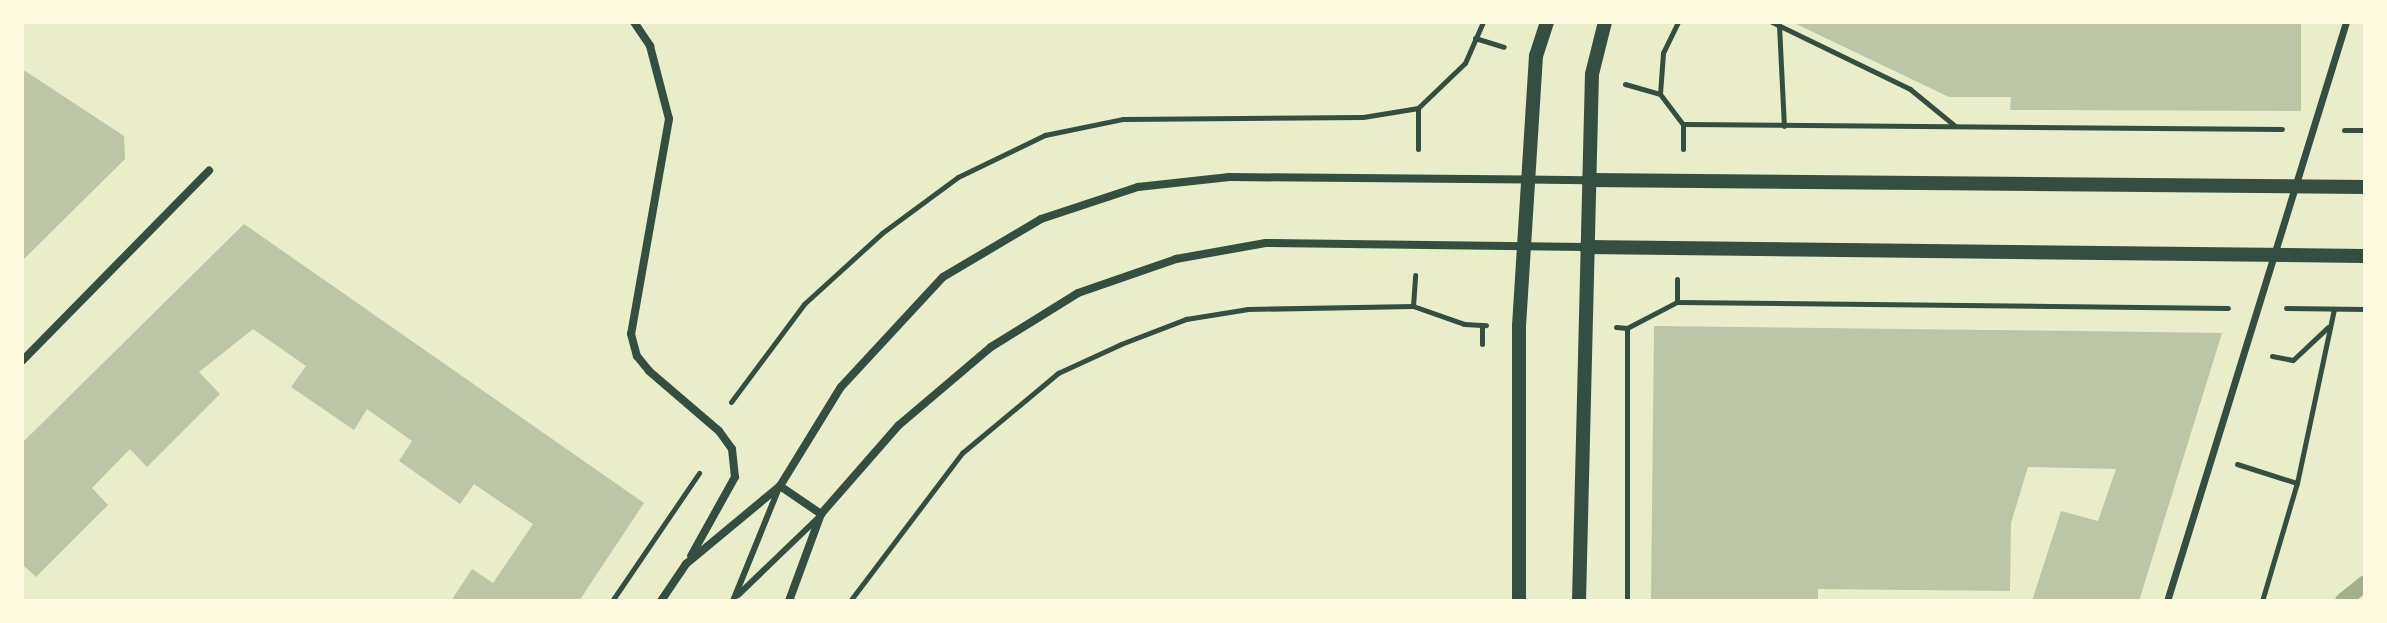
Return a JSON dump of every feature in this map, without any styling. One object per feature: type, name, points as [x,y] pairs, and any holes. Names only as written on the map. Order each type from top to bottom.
[{"type":"street","points":[[634,22],[650,46],[669,119],[631,334],[649,371],[719,431],[732,449],[735,477],[719,514],[661,601]]},
{"type":"street","points":[[1519,601],[1519,326],[1536,56],[1547,22]]},
{"type":"street","points":[[1579,601],[1593,65],[1605,22]]},
{"type":"street","points":[[2167,601],[2346,22]]},
{"type":"street","points":[[22,361],[209,171]]},
{"type":"street","points":[[686,564],[780,486],[841,387],[943,277],[1041,219],[1138,187],[1229,177],[2365,187]]},
{"type":"street","points":[[789,601],[821,514],[899,425],[991,347],[1036,315],[1114,278],[1176,259],[1266,243],[2365,256]]},
{"type":"street","points":[[780,486],[821,514]]},
{"type":"lane","points":[[734,599],[780,486]]},
{"type":"lane","points":[[734,599],[821,514]]},
{"type":"path","points":[[612,601],[711,455],[735,390],[804,304],[882,233],[958,177],[1045,135],[1123,119],[1363,117],[1418,108],[1465,63],[1483,22]]},
{"type":"path","points":[[1678,22],[1663,53],[1660,94],[1683,125],[2291,129]]},
{"type":"path","points":[[1772,22],[1910,89],[1955,125]]},
{"type":"path","points":[[1779,25],[1784,126]]},
{"type":"path","points":[[2336,130],[2365,130]]},
{"type":"path","points":[[1627,601],[1627,328],[1677,302],[1776,306],[2238,308]]},
{"type":"path","points":[[850,601],[962,453],[1058,373],[1186,319],[1248,309],[1413,306],[1464,324],[1482,325]]},
{"type":"path","points":[[2270,308],[2365,309]]},
{"type":"path","points":[[2262,601],[2297,483],[2334,309]]},
{"type":"path","points":[[2293,360],[2329,327]]},
{"type":"path","points":[[2211,456],[2297,483]]},
{"type":"building","points":[[1792,22],[2301,22],[2301,111],[2010,110],[2011,97],[1949,97]]},
{"type":"building","points":[[22,69],[124,136],[125,159],[22,261]]},
{"type":"building","points":[[244,224],[644,503],[579,601],[451,601],[472,569],[493,583],[533,524],[474,484],[460,504],[399,461],[412,441],[367,409],[354,430],[291,387],[306,366],[253,329],[199,372],[220,394],[147,467],[130,449],[92,488],[108,505],[36,577],[22,564],[22,443]]},
{"type":"building","points":[[1654,326],[2222,333],[2139,601],[2032,601],[2061,511],[2098,521],[2116,469],[2028,467],[2011,523],[2010,591],[1818,589],[1818,601],[1651,601]]},
{"type":"waterway","points":[[2343,601],[2365,583]]}]
